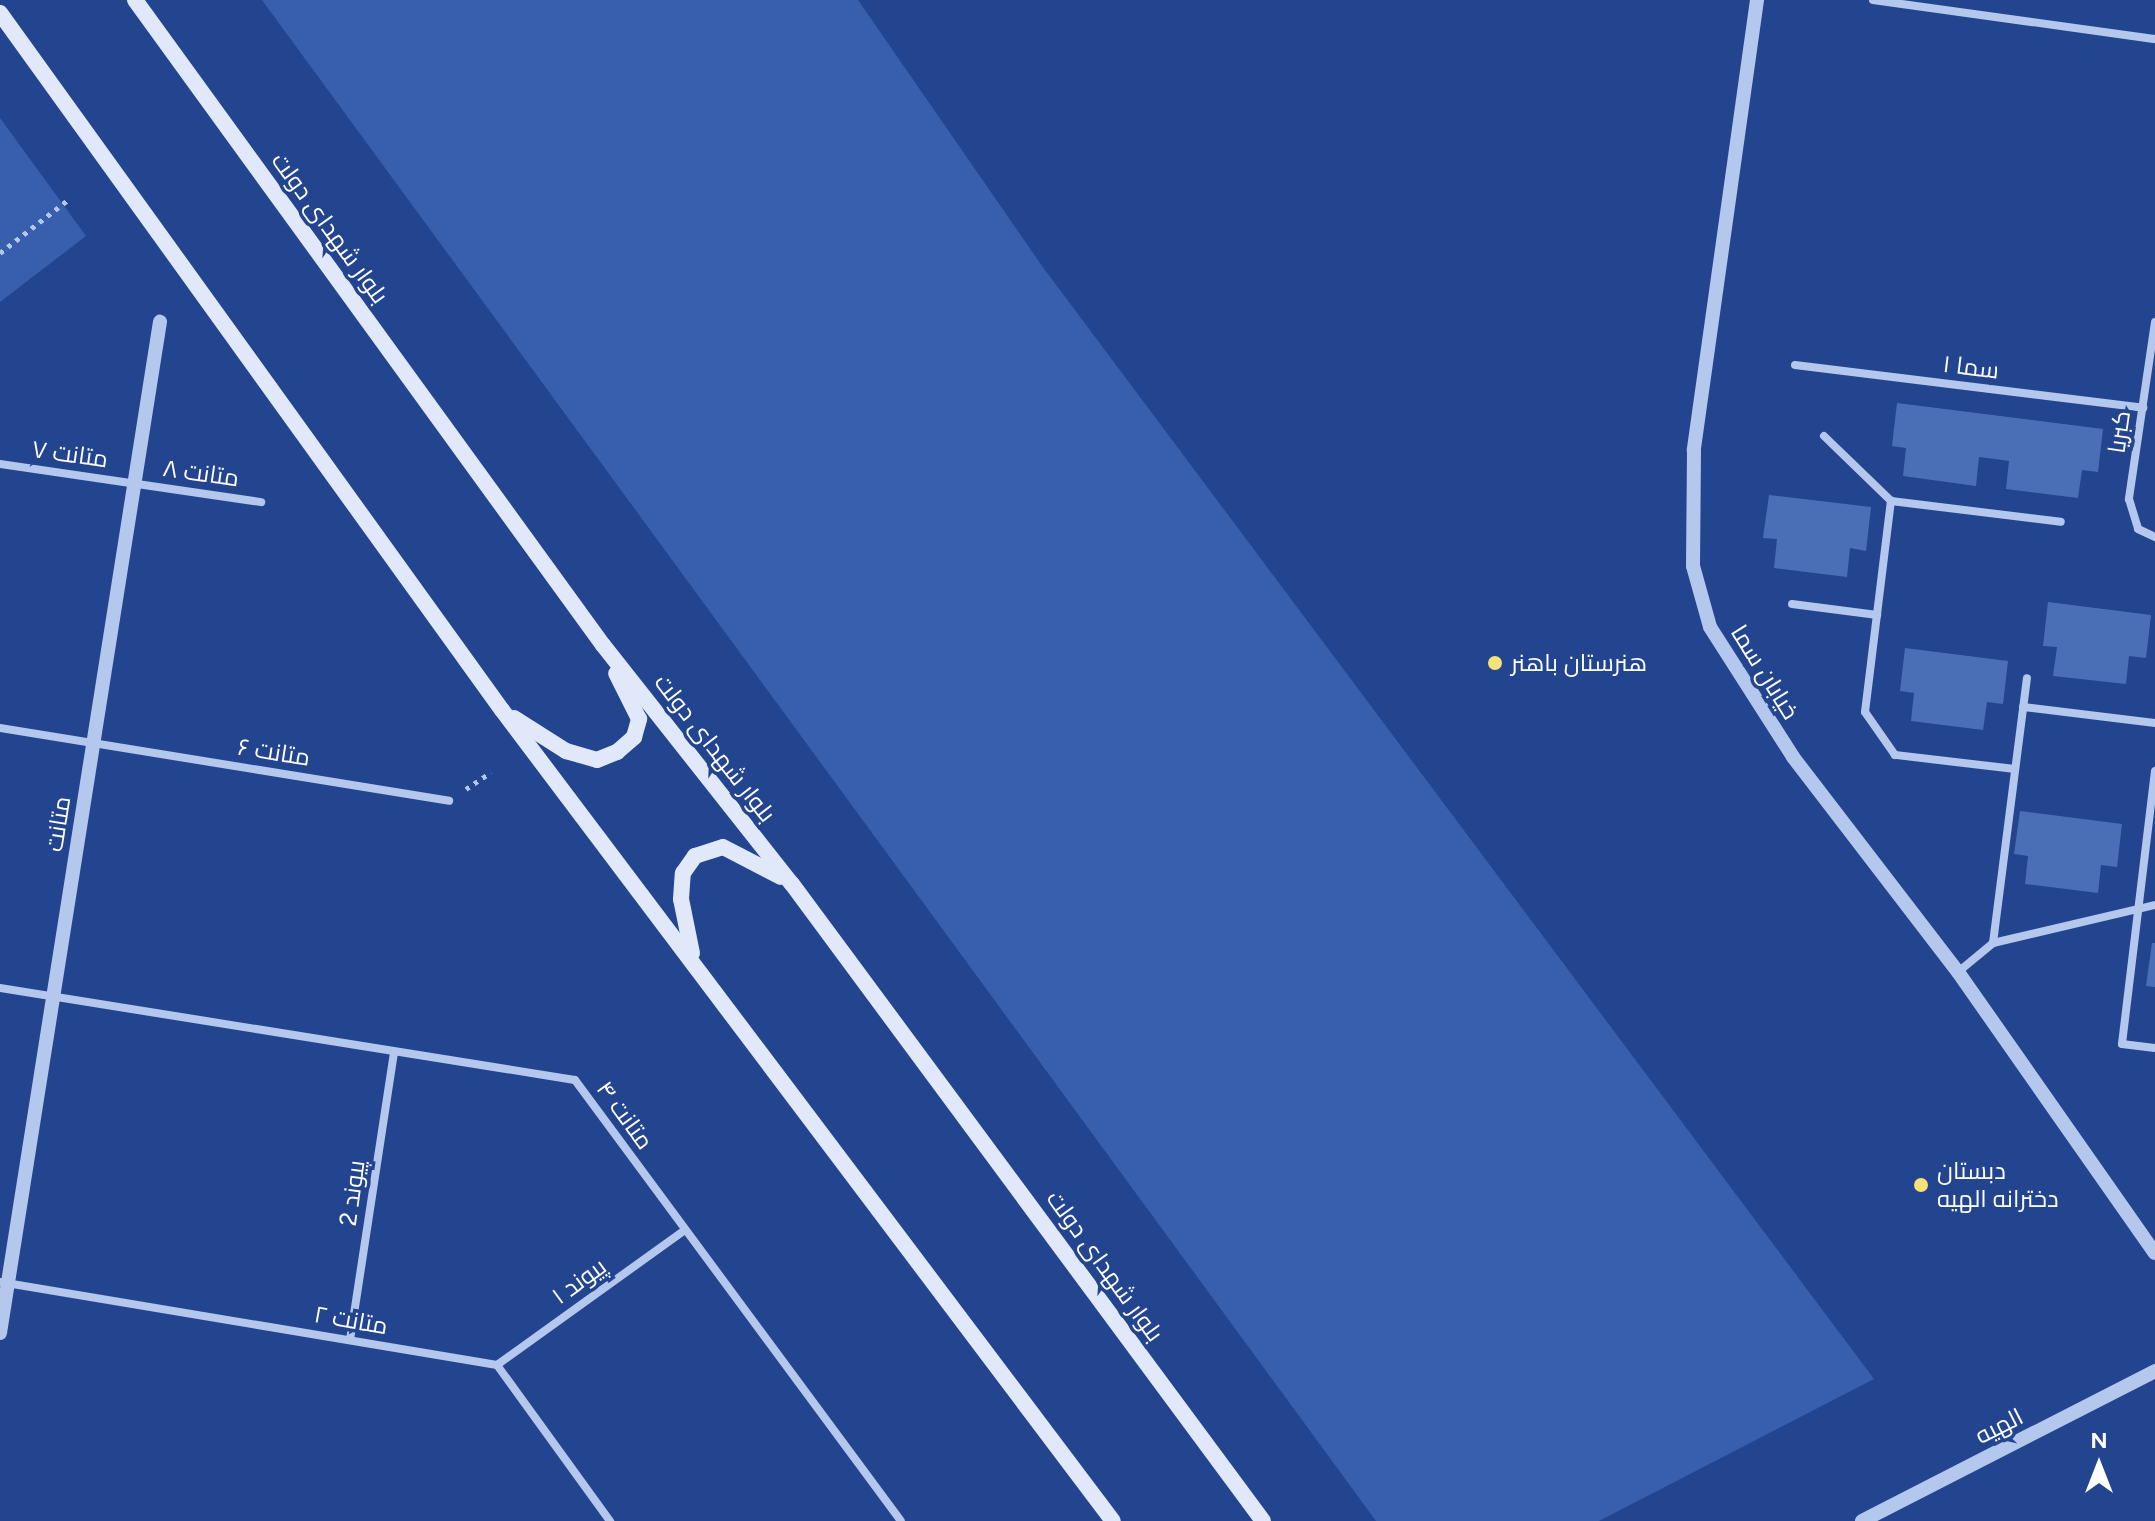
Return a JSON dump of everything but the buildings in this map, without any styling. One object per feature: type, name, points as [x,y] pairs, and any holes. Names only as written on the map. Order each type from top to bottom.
[{"type":"main road","name":"بلوار شهدای دولت","points":[[135,0],[603,645],[792,884],[1263,1521]]},
{"type":"main road","points":[[0,13],[502,710],[692,956],[1113,1521]]},
{"type":"main road","points":[[502,710],[566,751],[597,760],[617,752],[634,737],[639,719],[603,645]]},
{"type":"main road","points":[[692,956],[681,899],[683,873],[695,856],[723,847],[743,852],[792,884]]},
{"type":"street","name":"خیابان سما","points":[[1757,0],[1694,451],[1693,566],[1710,627],[1739,679],[1958,972],[2155,1253]]},
{"type":"street","points":[[1873,0],[2155,39]]},
{"type":"street","name":"متانت","points":[[0,1333],[4,1282],[54,996],[160,322]]},
{"type":"street","name":"کبریا","points":[[2155,322],[2129,499],[2138,529],[2155,537]]},
{"type":"street","name":"سما ۱","points":[[1795,365],[2143,408]]},
{"type":"street","points":[[1824,436],[1891,501],[2061,522]]},
{"type":"street","name":"متانت ۷","points":[[0,464],[134,483]]},
{"type":"street","name":"متانت ۸","points":[[134,483],[261,502]]},
{"type":"street","points":[[1891,501],[1865,712],[1895,755],[2015,769]]},
{"type":"street","points":[[1792,604],[1877,615]]},
{"type":"street","points":[[1993,943],[2027,678]]},
{"type":"street","points":[[2023,707],[2155,723]]},
{"type":"street","name":"متانت ۶","points":[[0,728],[449,801]]},
{"type":"street","points":[[2155,771],[2122,1044],[2155,1048]]},
{"type":"street","points":[[1958,972],[1993,943],[2139,903],[2155,905]]},
{"type":"street","name":"متانت ۴","points":[[0,988],[575,1080],[901,1521]]},
{"type":"street","name":"پیوند 2","points":[[350,1340],[394,1051]]},
{"type":"street","name":"پیوند ۱","points":[[497,1365],[685,1230]]},
{"type":"street","name":"متانت ۲","points":[[4,1282],[497,1365]]},
{"type":"street","points":[[497,1365],[610,1521]]},
{"type":"street","name":"الهیه","points":[[1862,1521],[2155,1371]]},
{"type":"path","points":[[0,253],[69,199]]},
{"type":"shaded area","points":[[262,0],[858,0],[1042,266],[1874,1379],[1599,1521],[1376,1521]]},
{"type":"shaded area","points":[[0,118],[86,236],[0,302]]},
{"type":"place","name":"هنرستان باهنر","points":[[1495,663]]},
{"type":"place","name":"دبستان دخترانه الهیه","points":[[1921,1185]]}]
